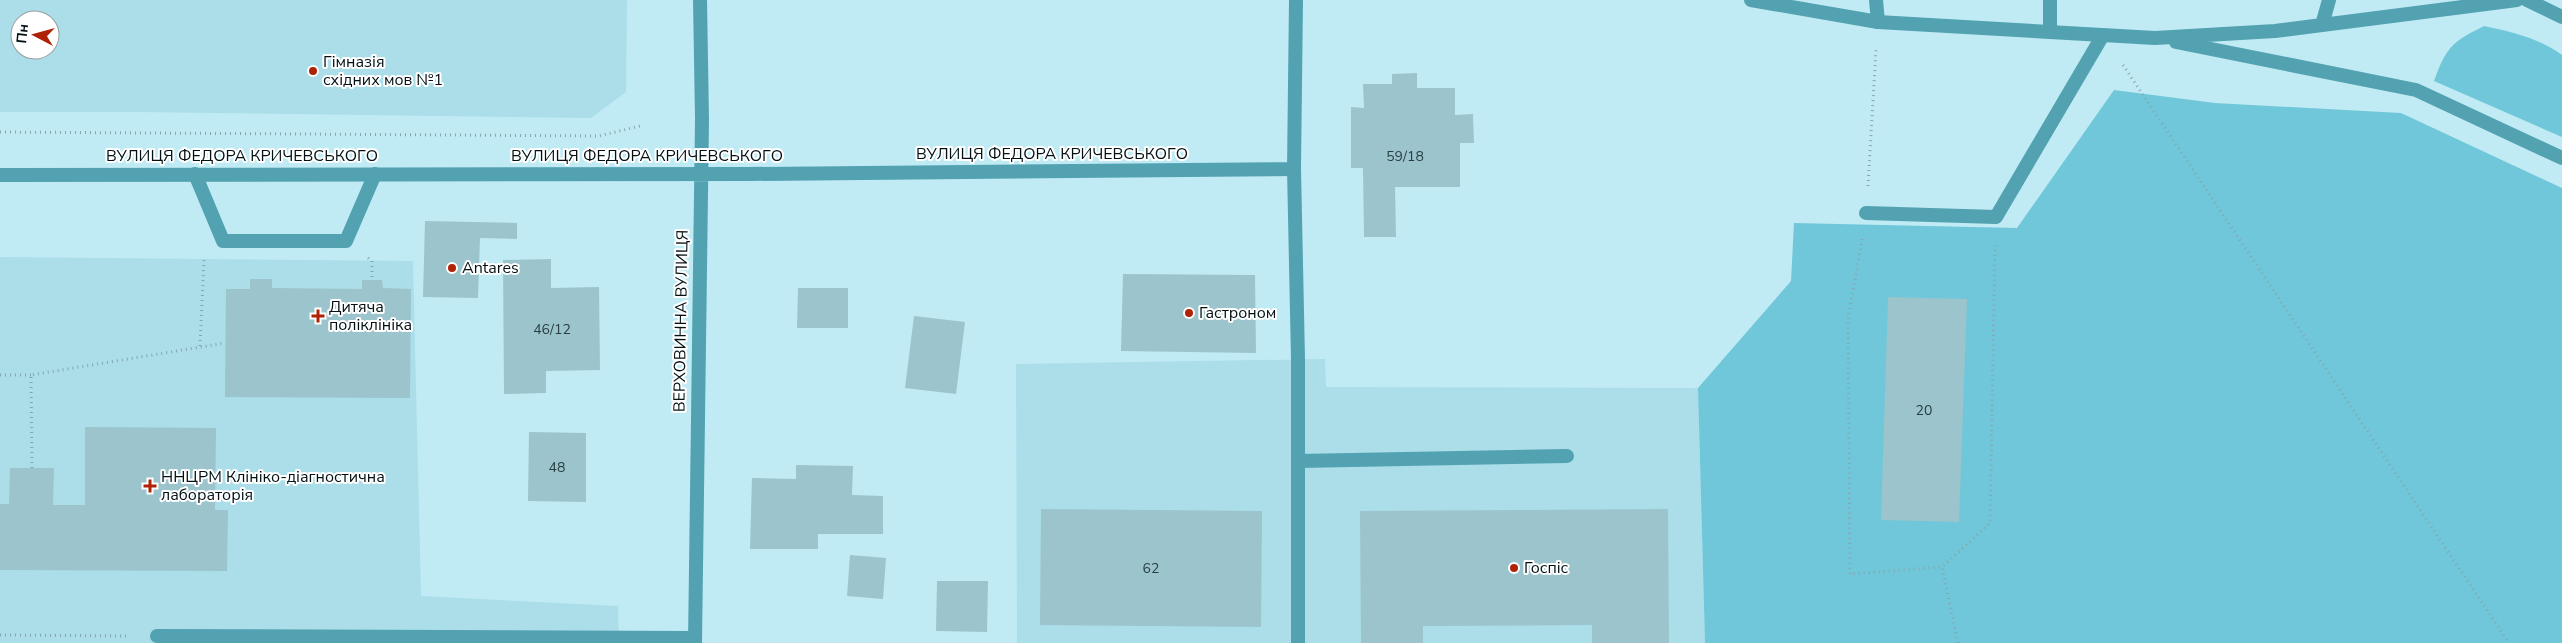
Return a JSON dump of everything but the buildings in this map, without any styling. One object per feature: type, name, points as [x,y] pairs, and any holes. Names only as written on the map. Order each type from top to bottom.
[{"type":"street","name":"ВЕРХОВИННА ВУЛИЦЯ","points":[[695,640],[701,172],[700,0]]},
{"type":"street","points":[[1296,0],[1294,169],[1298,359],[1298,643]]},
{"type":"street","points":[[1751,0],[1878,22],[2156,38],[2275,31],[2517,0]]},
{"type":"street","points":[[1876,0],[1878,22]]},
{"type":"street","points":[[2050,0],[2050,32]]},
{"type":"street","points":[[2322,25],[2329,0]]},
{"type":"street","points":[[2527,0],[2562,17]]},
{"type":"street","points":[[1866,213],[1996,217],[2103,35]]},
{"type":"street","points":[[2156,38],[2416,90],[2562,158]]},
{"type":"street","name":"ВУЛИЦЯ ФЕДОРА КРИЧЕВСЬКОГО","points":[[0,175],[1294,169]]},
{"type":"street","points":[[195,174],[223,241],[346,241],[375,174]]},
{"type":"street","points":[[1298,461],[1567,456]]},
{"type":"street","points":[[157,636],[695,640]]},
{"type":"path","points":[[1878,22],[1866,213],[1848,319],[1850,574],[1942,567],[1990,523],[1996,217]]},
{"type":"path","points":[[2103,35],[2509,643]]},
{"type":"path","points":[[0,132],[599,136],[640,126]]},
{"type":"path","points":[[200,346],[204,259],[210,213]]},
{"type":"path","points":[[0,375],[31,375],[225,343]]},
{"type":"path","points":[[31,375],[32,468]]},
{"type":"path","points":[[1942,567],[1958,643]]},
{"type":"path","points":[[0,636],[157,636]]},
{"type":"shaded area","name":"Гімназія східних мов №1","points":[[0,0],[627,0],[626,92],[591,118],[0,112]]},
{"type":"shaded area","points":[[2484,26],[2535,40],[2562,55],[2562,137],[2434,81],[2442,60],[2457,41]]},
{"type":"shaded area","points":[[2114,90],[2215,103],[2401,113],[2562,188],[2562,643],[1705,643],[1698,388],[1791,281],[1794,223],[2017,228]]},
{"type":"shaded area","points":[[0,257],[413,261],[421,596],[618,606],[619,643],[0,643]]},
{"type":"shaded area","points":[[1325,359],[1326,387],[1698,388],[1705,643],[1017,643],[1016,364]]},
{"type":"place","name":"Гімназія східних мов №1","points":[[313,71]]},
{"type":"place","name":"Antares","points":[[452,268]]},
{"type":"place","name":"Гастроном","points":[[1189,313]]},
{"type":"place","name":"Дитяча поліклініка","points":[[318,316]]},
{"type":"place","name":"ННЦРМ Клініко-діагностична лабораторія","points":[[150,486]]},
{"type":"place","name":"Госпіс","points":[[1514,568]]}]
